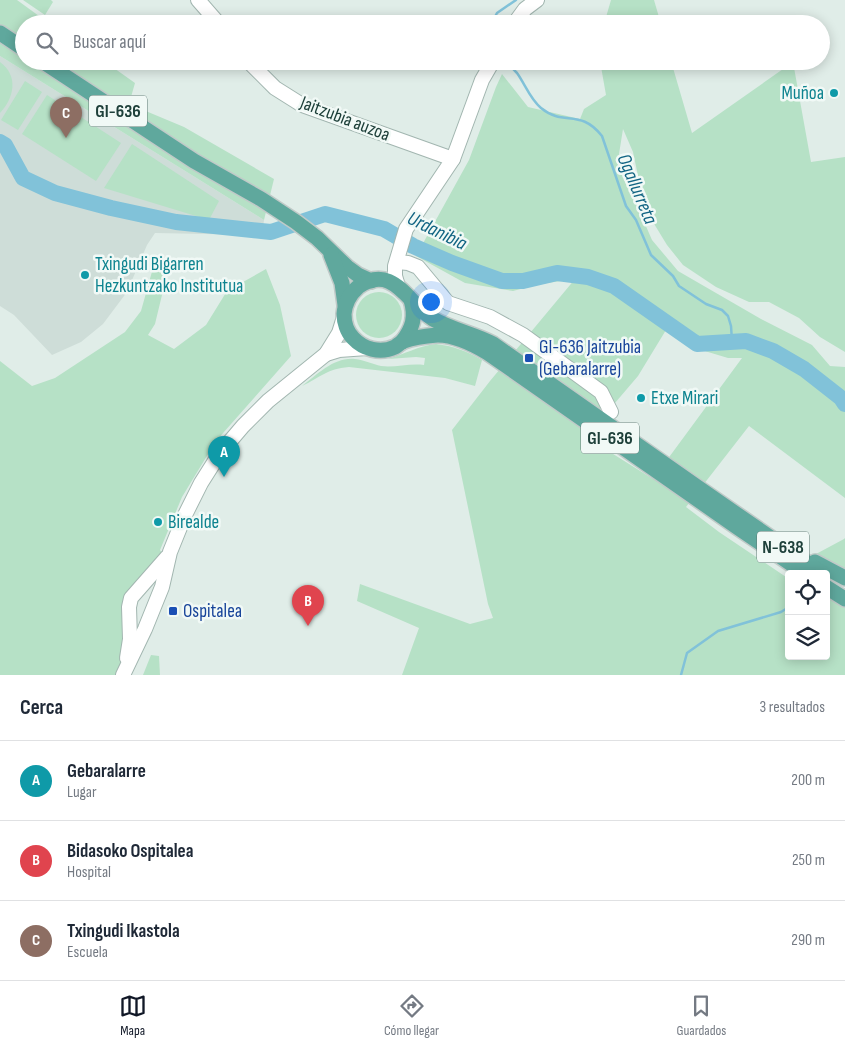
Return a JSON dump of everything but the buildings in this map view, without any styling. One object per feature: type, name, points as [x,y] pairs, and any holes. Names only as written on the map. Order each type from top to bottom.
[{"type":"main road","points":[[0,33],[15,43]]},
{"type":"main road","name":"GI-636","points":[[56,70],[194,161],[282,213],[310,232],[352,271],[374,280],[391,282],[406,292],[421,310],[434,319],[479,336],[493,344],[743,519],[845,578]]},
{"type":"main road","name":"GI-636","points":[[328,250],[338,271],[346,327],[350,336],[357,343],[367,348],[385,350],[415,338],[441,335],[459,338],[488,353],[800,570]]},
{"type":"main road","points":[[345,311],[355,290],[374,280]]},
{"type":"main road","points":[[402,342],[410,333],[414,322],[411,300]]},
{"type":"main road","name":"N-638","points":[[743,519],[818,570]]},
{"type":"main road","name":"N-638","points":[[830,578],[845,588]]},
{"type":"main road","points":[[830,590],[845,599]]},
{"type":"street","points":[[198,0],[211,15]]},
{"type":"street","points":[[521,15],[537,0]]},
{"type":"street","name":"Jaitzubia auzoa","points":[[257,70],[275,88],[302,105],[453,159]]},
{"type":"street","points":[[398,286],[395,276],[397,260],[406,229],[453,159],[482,80],[488,70]]},
{"type":"street","points":[[374,280],[388,275],[397,260]]},
{"type":"street","points":[[397,260],[418,267],[448,303],[490,317],[523,335],[601,392],[611,412]]},
{"type":"street","points":[[124,673],[146,629],[162,587],[170,552],[200,482],[220,453],[243,426],[268,401],[326,354],[339,333],[345,311]]},
{"type":"street","points":[[326,354],[339,350],[367,348]]},
{"type":"street","points":[[124,673],[130,639],[129,607],[131,598],[162,564],[170,552]]},
{"type":"street","points":[[139,587],[152,584],[162,587]]},
{"type":"street","points":[[129,607],[134,621],[146,629]]},
{"type":"shaded area","points":[[0,56],[15,65],[15,70],[23,70],[264,220],[262,235],[155,233],[147,245],[127,292],[103,324],[81,342],[52,355],[14,315],[0,306]]},
{"type":"green space","points":[[0,0],[17,0],[38,15],[15,15],[15,65],[0,56]]},
{"type":"green space","points":[[23,0],[51,0],[53,2],[45,15]]},
{"type":"green space","points":[[611,0],[654,0],[658,15],[607,15]]},
{"type":"green space","points":[[0,62],[10,74],[12,87],[9,101],[0,113]]},
{"type":"green space","points":[[23,70],[117,70],[135,83],[129,104],[184,127],[274,179],[264,220]]},
{"type":"green space","points":[[602,70],[674,70],[692,133],[782,70],[794,70],[811,162],[845,157],[845,352],[820,337],[799,318],[769,302],[749,302],[716,287],[683,265],[667,245],[645,209],[633,152],[623,129],[619,154],[635,201],[652,240],[678,271],[761,319],[812,345],[830,366],[845,367],[845,498],[749,426],[686,507],[719,532],[785,576],[785,660],[830,660],[830,597],[845,606],[845,675],[402,675],[419,628],[357,601],[360,584],[470,624],[493,618],[488,604],[452,430],[575,279],[540,284],[513,291],[465,283],[416,256],[469,160],[502,74],[528,107],[580,119],[584,109],[606,95]],"holes":[[[666,330],[698,349],[728,358],[742,358],[653,479],[586,437],[638,376]]]},
{"type":"green space","points":[[25,81],[42,92],[18,130],[1,120]]},
{"type":"green space","points":[[47,95],[121,143],[96,181],[22,134]]},
{"type":"green space","points":[[132,144],[219,201],[209,220],[104,188]]},
{"type":"green space","points":[[160,261],[168,270],[155,324],[148,335],[174,349],[206,325],[227,291],[266,269],[280,305],[291,356],[216,441],[182,497],[160,550],[164,556],[133,587],[121,664],[116,675],[0,675],[0,361],[32,386],[55,378],[125,332],[141,311],[153,268]]},
{"type":"green space","points":[[379,292],[392,296],[398,302],[402,315],[398,328],[392,334],[379,338],[366,334],[360,328],[356,315],[360,302],[366,296]]},
{"type":"green space","points":[[436,344],[460,349],[482,360],[475,386],[445,378],[349,367],[329,372],[302,386],[327,367],[347,359],[355,359],[381,366],[424,365],[425,358],[388,359],[417,348]]},
{"type":"green space","points":[[844,539],[845,570],[816,554]]},
{"type":"green space","points":[[151,655],[159,656],[160,675],[143,675]]},
{"type":"waterway","name":"Ogallurreta","points":[[496,15],[516,0]]},
{"type":"waterway","name":"Ogallurreta","points":[[514,70],[541,108],[549,114],[586,122],[602,136],[626,206],[636,220],[651,255],[673,276],[679,286],[706,304],[722,310],[728,316],[732,341]]},
{"type":"waterway","name":"Urdanibia","points":[[0,142],[5,145],[23,178],[55,193],[111,208],[176,222],[271,232],[325,214],[384,229],[413,246],[452,263],[502,281],[523,281],[557,273],[588,277],[614,286],[697,344],[746,341],[773,351],[804,369],[841,398],[845,404]]},
{"type":"waterway","points":[[681,675],[687,653],[718,631],[785,610]]},
{"type":"place","name":"Muñoa","points":[[834,93]]},
{"type":"place","name":"Txingudi Ikastola","points":[[66,138]]},
{"type":"place","name":"Txingudi Bigarren Hezkuntzako Institutua","points":[[85,275]]},
{"type":"place","name":"GI-636 Jaitzubia (Gebaralarre)","points":[[529,358]]},
{"type":"place","name":"Etxe Mirari","points":[[641,398]]},
{"type":"place","name":"Gebaralarre","points":[[224,477]]},
{"type":"place","name":"Birealde","points":[[158,522]]},
{"type":"place","name":"Ospitalea","points":[[173,611]]},
{"type":"place","name":"Bidasoko Ospitalea","points":[[308,626]]}]
